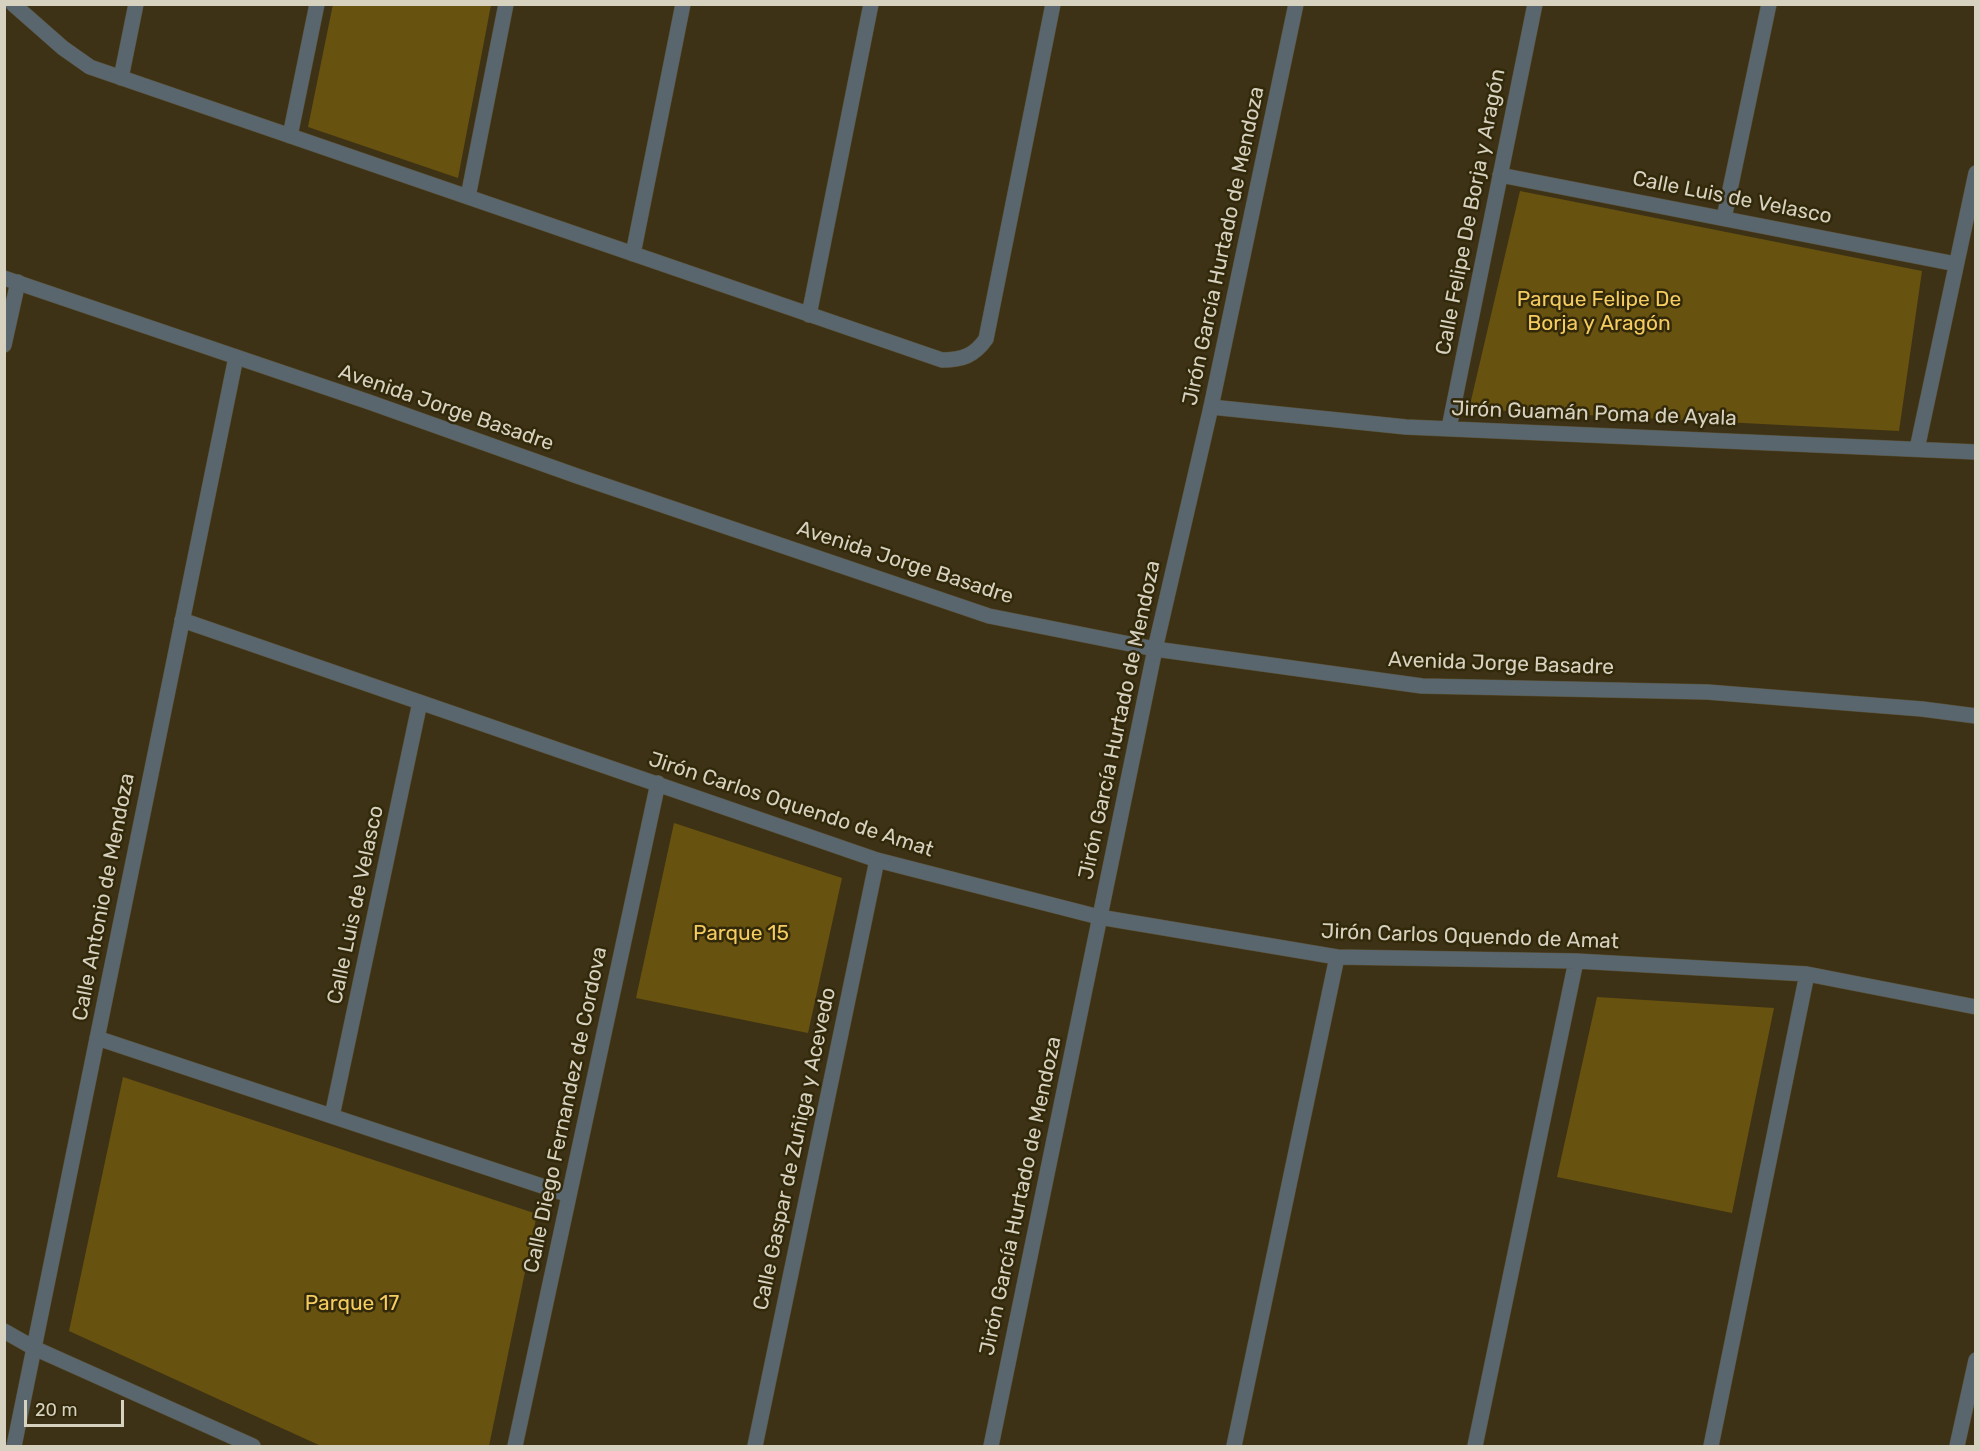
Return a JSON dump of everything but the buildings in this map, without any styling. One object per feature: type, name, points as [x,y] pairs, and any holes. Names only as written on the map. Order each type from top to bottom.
[{"type":"street","points":[[13,4],[63,48],[90,67],[942,360],[968,357],[979,349],[986,339],[1053,4]]},
{"type":"street","points":[[121,78],[136,4]]},
{"type":"street","points":[[290,136],[317,4]]},
{"type":"street","points":[[468,197],[506,4]]},
{"type":"street","points":[[633,254],[683,4]]},
{"type":"street","points":[[809,315],[872,4]]},
{"type":"street","name":"Jirón García Hurtado de Mendoza","points":[[991,1446],[1155,649],[1211,407],[1296,4]]},
{"type":"street","name":"Calle Felipe De Borja y Aragón","points":[[1449,428],[1535,4]]},
{"type":"street","points":[[1724,218],[1769,4]]},
{"type":"street","points":[[1917,449],[1976,173]]},
{"type":"street","name":"Calle Luis de Velasco","points":[[1500,175],[1956,264]]},
{"type":"street","points":[[4,345],[11,280]]},
{"type":"street","name":"Avenida Jorge Basadre","points":[[11,280],[989,616],[1155,649],[1422,686],[1707,692],[1922,709],[1976,716]]},
{"type":"street","name":"Calle Antonio de Mendoza","points":[[14,1446],[236,357]]},
{"type":"street","name":"Jirón Guamán Poma de Ayala","points":[[1211,407],[1406,427],[1976,452]]},
{"type":"street","name":"Jirón Carlos Oquendo de Amat","points":[[182,620],[877,860],[1099,917],[1337,957],[1576,961],[1807,974],[1976,1007]]},
{"type":"street","name":"Calle Luis de Velasco","points":[[332,1116],[420,702]]},
{"type":"street","name":"Calle Diego Fernandez de Cordova","points":[[514,1446],[658,783]]},
{"type":"street","name":"Calle Gaspar de Zuñiga y Acevedo","points":[[755,1446],[877,860]]},
{"type":"street","points":[[1234,1446],[1337,957]]},
{"type":"street","points":[[1475,1446],[1576,961]]},
{"type":"street","points":[[1711,1446],[1807,974]]},
{"type":"street","points":[[97,1038],[569,1195]]},
{"type":"street","points":[[4,1331],[34,1348],[254,1446]]},
{"type":"street","points":[[1957,1446],[1976,1360]]},
{"type":"green space","points":[[333,4],[491,5],[458,178],[308,127]]},
{"type":"green space","name":"Parque Felipe De Borja y Aragón","points":[[1520,191],[1922,271],[1899,431],[1469,409]]},
{"type":"green space","name":"Parque 15","points":[[674,823],[842,878],[808,1033],[636,998]]},
{"type":"green space","points":[[1597,997],[1774,1008],[1732,1213],[1557,1177]]},
{"type":"green space","name":"Parque 17","points":[[123,1077],[537,1214],[489,1446],[321,1446],[69,1331]]}]
